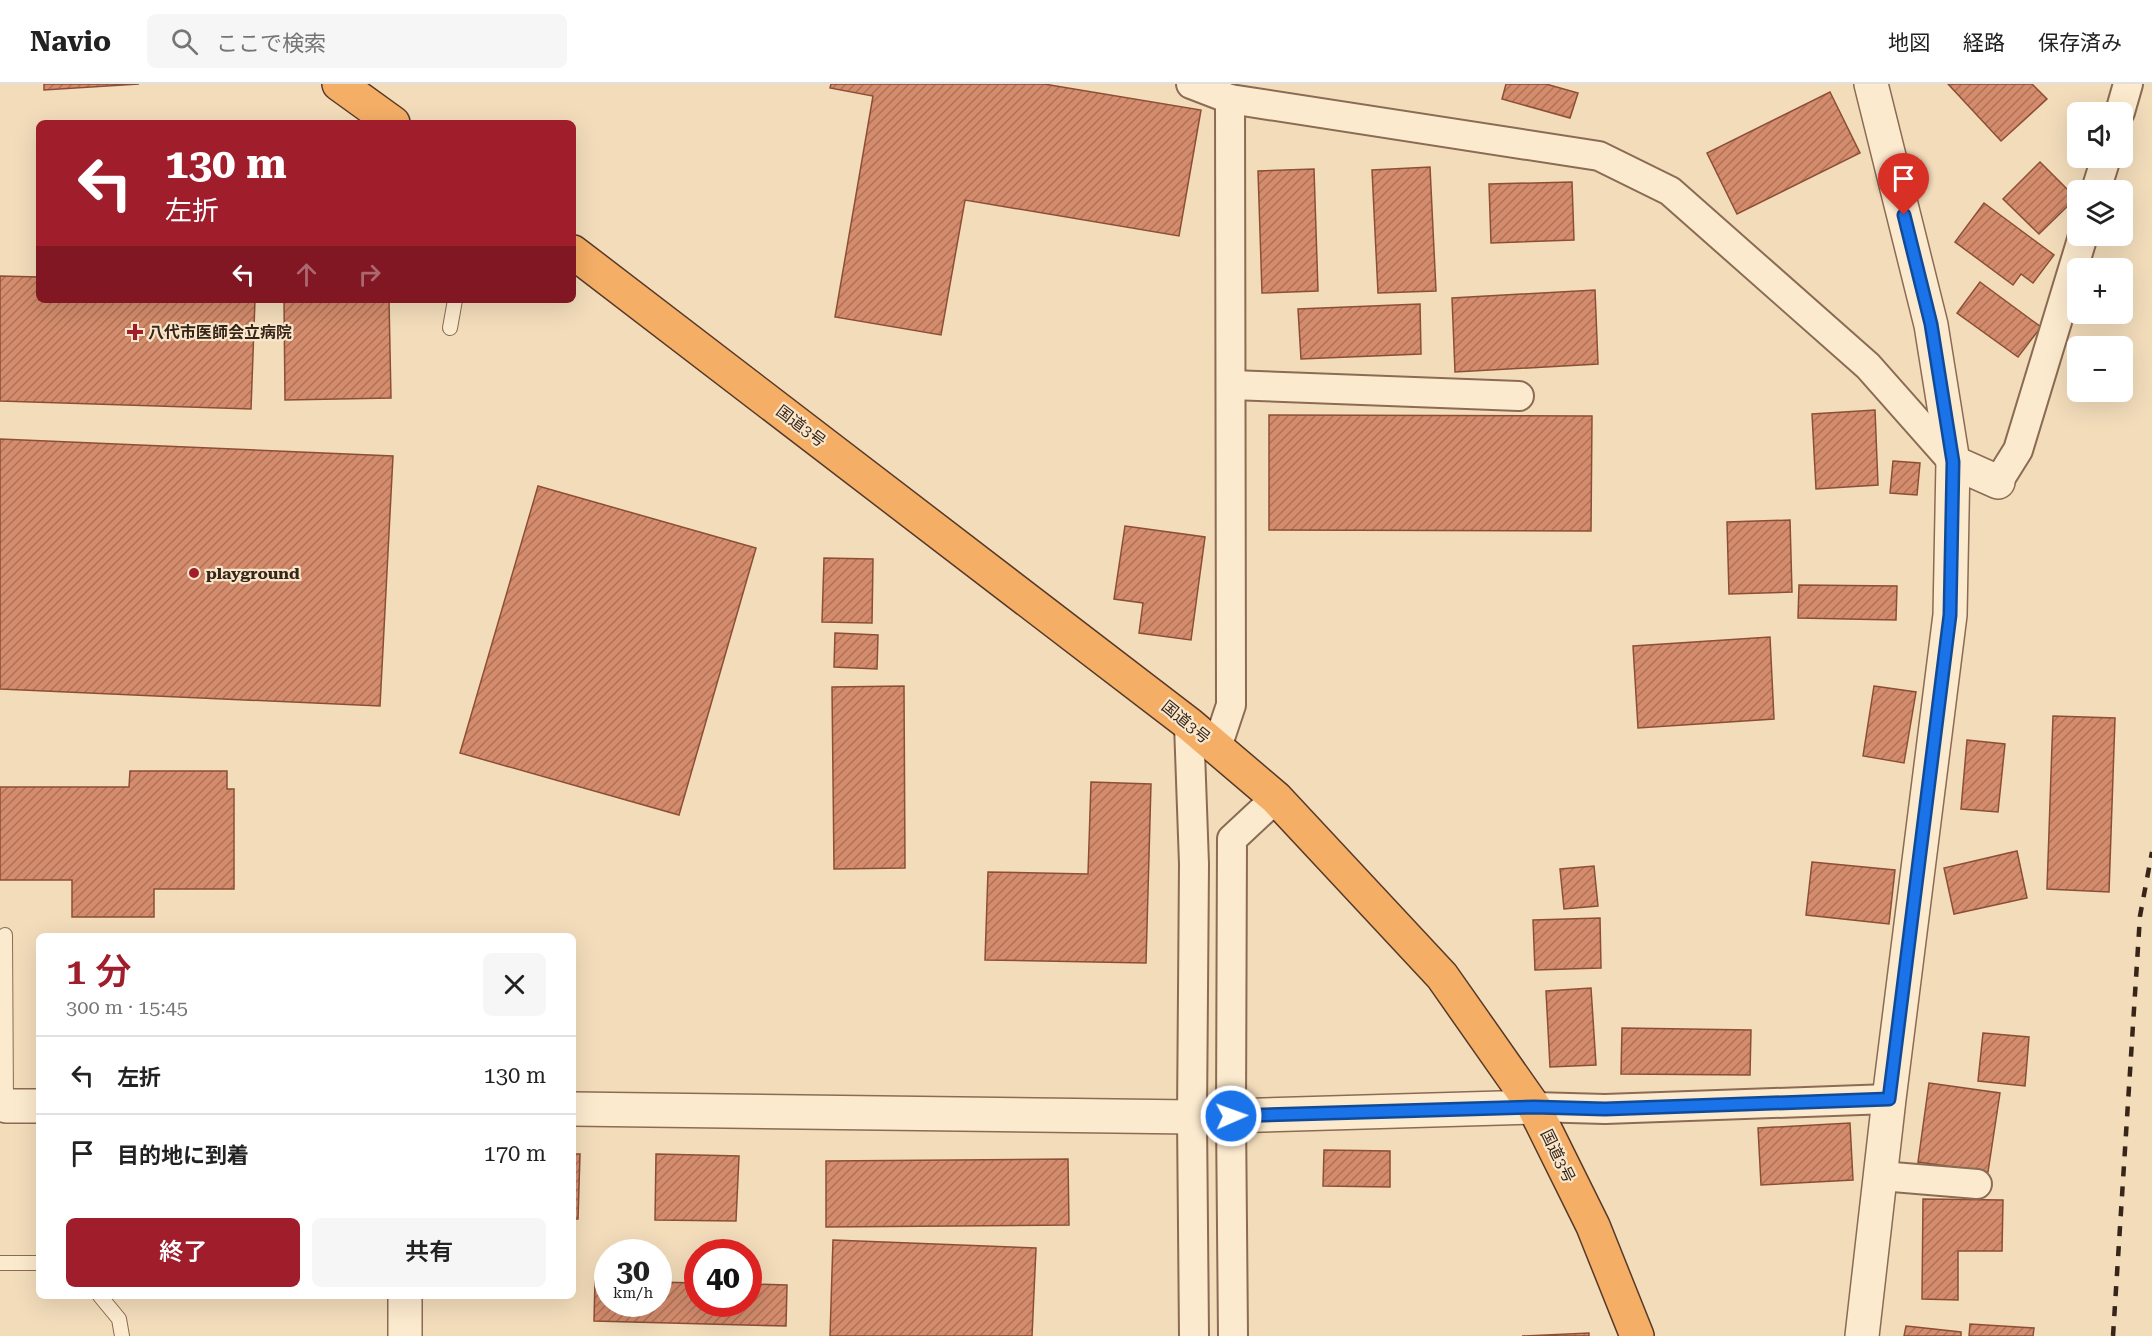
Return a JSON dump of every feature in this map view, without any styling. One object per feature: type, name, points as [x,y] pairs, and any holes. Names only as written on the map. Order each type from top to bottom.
[{"type":"highway","points":[[339,84],[389,120]]},
{"type":"highway","name":"国道3号","points":[[576,254],[1189,724],[1276,798],[1442,976],[1534,1107],[1593,1226],[1637,1336]]},
{"type":"street","points":[[1191,84],[1230,99],[1599,156],[1670,191],[1868,366],[1953,462],[1998,482],[2018,450],[2080,246]]},
{"type":"street","points":[[1862,1336],[1889,1099],[1950,615],[1953,462],[1931,324],[1871,84]]},
{"type":"street","points":[[2123,102],[2128,84]]},
{"type":"street","points":[[1217,747],[1231,705],[1230,99]]},
{"type":"street","points":[[1231,385],[1519,396]]},
{"type":"street","points":[[1189,724],[1194,864],[1192,1117],[1194,1336]]},
{"type":"street","points":[[1194,864],[1232,839],[1276,798]]},
{"type":"street","points":[[1232,839],[1233,1336]]},
{"type":"street","points":[[576,1109],[1192,1117],[1534,1107],[1605,1109],[1889,1099]]},
{"type":"street","points":[[3,1106],[36,1106]]},
{"type":"street","points":[[1881,1176],[1977,1184]]},
{"type":"street","points":[[405,1299],[405,1336]]},
{"type":"lane","points":[[450,328],[454,303]]},
{"type":"lane","points":[[3,1106],[5,935]]},
{"type":"lane","points":[[0,1263],[36,1263]]},
{"type":"lane","points":[[102,1299],[119,1319],[122,1336]]},
{"type":"building","points":[[44,84],[139,84],[44,90]]},
{"type":"building","points":[[831,84],[1044,84],[1201,110],[1179,236],[965,200],[941,335],[835,317],[873,96],[830,88]]},
{"type":"building","points":[[1506,84],[1546,84],[1578,93],[1570,118],[1502,99]]},
{"type":"building","points":[[1948,84],[2032,84],[2047,99],[2001,141]]},
{"type":"building","points":[[1830,92],[1860,153],[1737,214],[1707,153]]},
{"type":"building","points":[[2040,162],[2067,189],[2067,207],[2039,234],[2003,199]]},
{"type":"building","points":[[1430,167],[1436,291],[1378,293],[1372,170]]},
{"type":"building","points":[[1314,169],[1318,291],[1262,293],[1258,171]]},
{"type":"building","points":[[1572,182],[1574,240],[1491,243],[1489,184]]},
{"type":"building","points":[[1984,203],[2054,255],[2033,283],[2021,274],[2013,285],[1955,242]]},
{"type":"building","points":[[0,276],[36,277],[36,303],[255,303],[251,409],[0,401]]},
{"type":"building","points":[[1980,282],[2041,327],[2018,357],[1957,313]]},
{"type":"building","points":[[1595,290],[1598,364],[1455,372],[1452,298]]},
{"type":"building","points":[[284,303],[389,303],[391,398],[285,400]]},
{"type":"building","points":[[1420,304],[1421,354],[1301,359],[1298,309]]},
{"type":"building","points":[[1875,410],[1878,485],[1816,489],[1812,414]]},
{"type":"building","points":[[1269,415],[1592,416],[1591,531],[1269,530]]},
{"type":"building","name":"playground","points":[[0,439],[393,456],[380,706],[0,689]]},
{"type":"building","points":[[1893,461],[1920,463],[1917,495],[1890,493]]},
{"type":"building","points":[[538,486],[756,548],[679,815],[460,753]]},
{"type":"building","points":[[1790,520],[1792,592],[1729,594],[1727,522]]},
{"type":"building","points":[[1125,526],[1205,537],[1191,640],[1139,633],[1143,603],[1114,599]]},
{"type":"building","points":[[824,558],[873,559],[872,623],[822,622]]},
{"type":"building","points":[[1799,585],[1897,586],[1896,620],[1798,618]]},
{"type":"building","points":[[835,633],[878,635],[877,669],[834,667]]},
{"type":"building","points":[[1770,637],[1774,719],[1638,728],[1633,646]]},
{"type":"building","points":[[904,686],[905,868],[834,869],[832,687]]},
{"type":"building","points":[[1874,686],[1916,692],[1904,763],[1863,756]]},
{"type":"building","points":[[2053,716],[2115,718],[2109,892],[2047,889]]},
{"type":"building","points":[[1967,740],[2005,744],[1998,812],[1961,809]]},
{"type":"building","points":[[130,771],[227,771],[227,789],[234,789],[234,889],[154,889],[154,917],[72,917],[72,880],[0,880],[0,787],[129,787]]},
{"type":"building","points":[[1091,782],[1151,784],[1146,963],[985,960],[988,872],[1088,874]]},
{"type":"building","points":[[2017,851],[2027,898],[1954,914],[1944,868]]},
{"type":"building","points":[[1812,862],[1895,870],[1889,924],[1806,915]]},
{"type":"building","points":[[1594,866],[1598,906],[1564,909],[1560,869]]},
{"type":"building","points":[[1600,918],[1601,968],[1535,970],[1533,920]]},
{"type":"building","points":[[1591,988],[1596,1065],[1550,1067],[1546,991]]},
{"type":"building","points":[[1622,1028],[1751,1030],[1750,1075],[1621,1074]]},
{"type":"building","points":[[1983,1033],[2029,1037],[2025,1086],[1978,1081]]},
{"type":"building","points":[[1929,1083],[2000,1093],[1988,1172],[1918,1162]]},
{"type":"building","points":[[1850,1123],[1853,1180],[1761,1185],[1758,1128]]},
{"type":"building","points":[[1324,1150],[1390,1151],[1390,1187],[1323,1186]]},
{"type":"building","points":[[576,1154],[580,1154],[578,1219],[576,1219]]},
{"type":"building","points":[[656,1154],[739,1156],[736,1221],[655,1220]]},
{"type":"building","points":[[1068,1159],[1069,1225],[826,1227],[826,1161]]},
{"type":"building","points":[[1923,1199],[2003,1200],[2002,1251],[1958,1251],[1958,1300],[1922,1299]]},
{"type":"building","points":[[833,1240],[1036,1248],[1032,1336],[830,1336]]},
{"type":"building","points":[[672,1282],[684,1283],[684,1317],[762,1317],[762,1284],[787,1285],[786,1326],[594,1321],[594,1317],[672,1317]]},
{"type":"building","points":[[1970,1324],[2034,1328],[2033,1336],[1969,1336]]},
{"type":"building","points":[[1906,1326],[1961,1332],[1961,1336],[1904,1336]]},
{"type":"building","points":[[1589,1333],[1589,1336],[1522,1336]]},
{"type":"railway","points":[[2113,1336],[2140,916],[2152,852]]},
{"type":"place","name":"八代市医師会立病院","points":[[135,332]]},
{"type":"place","name":"playground","points":[[194,573]]},
{"type":"route","points":[[1231,1116],[1534,1107],[1605,1109],[1889,1099],[1950,615],[1953,462],[1931,324],[1904,215]]}]
